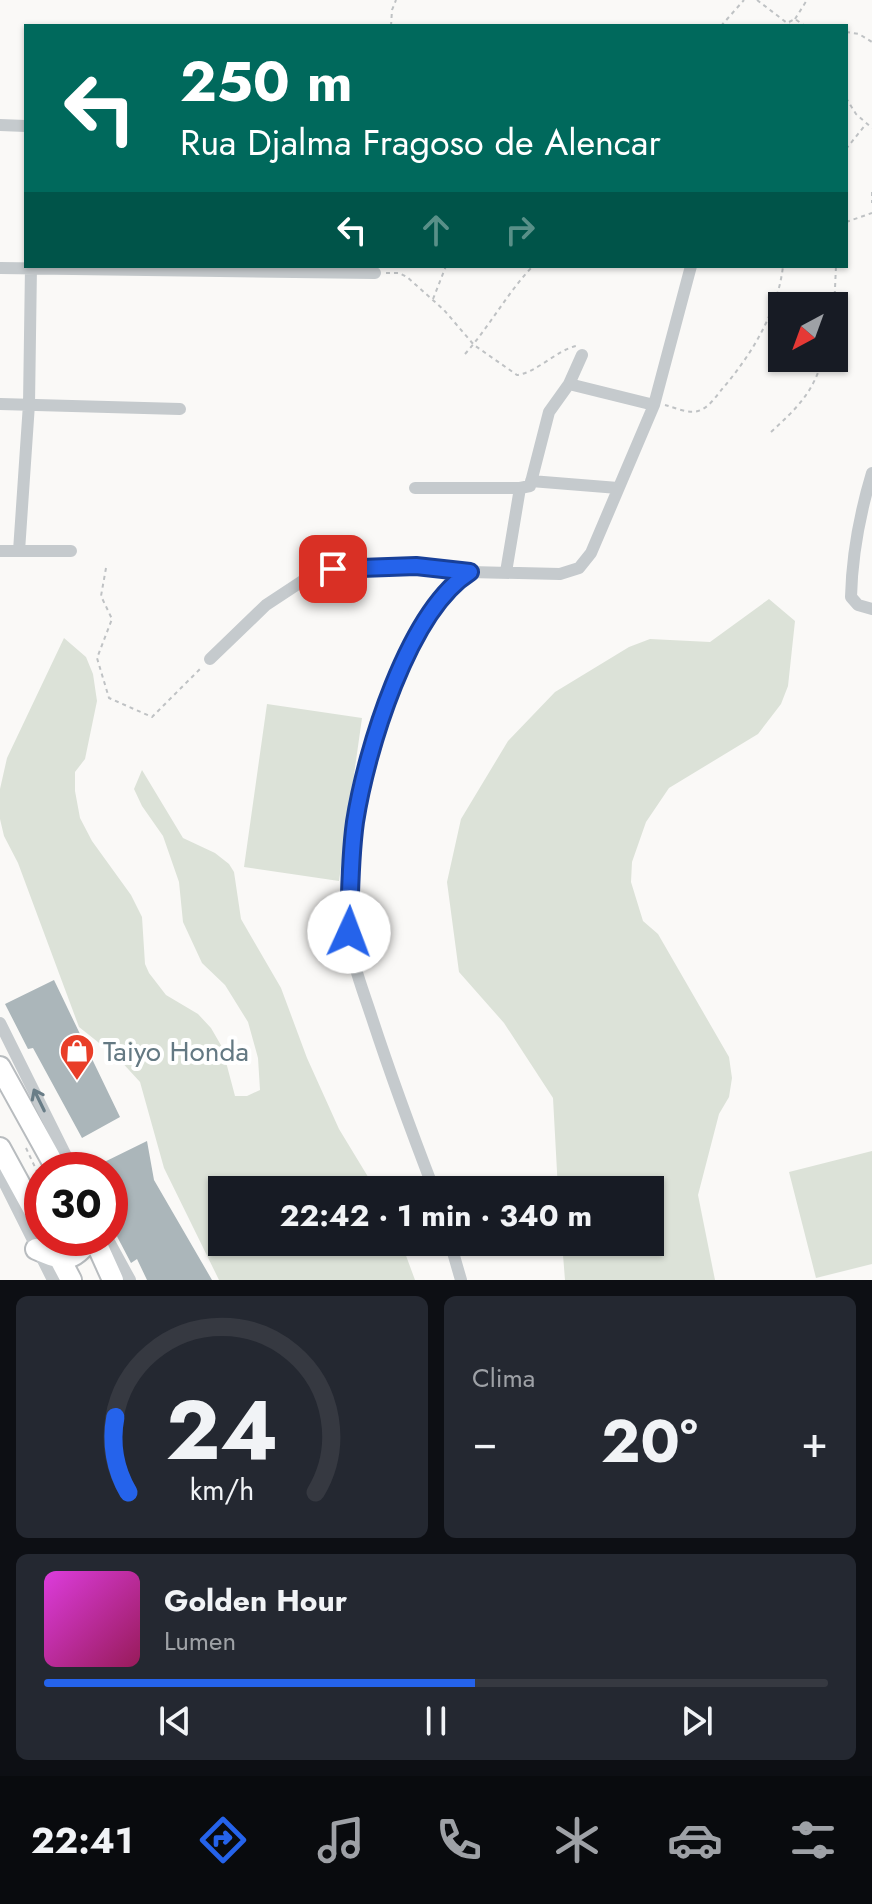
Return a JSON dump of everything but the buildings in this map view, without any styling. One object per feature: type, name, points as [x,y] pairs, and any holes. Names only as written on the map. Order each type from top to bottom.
[{"type":"highway","points":[[0,1067],[47,1152]]},
{"type":"highway","points":[[0,1148],[24,1192]]},
{"type":"highway","points":[[56,1256],[71,1280]]},
{"type":"highway","points":[[61,1260],[77,1256]]},
{"type":"highway","points":[[102,1256],[113,1280]]},
{"type":"street","points":[[0,125],[24,126]]},
{"type":"street","points":[[0,268],[24,267]]},
{"type":"street","points":[[19,551],[29,404],[31,268]]},
{"type":"street","points":[[323,268],[377,273]]},
{"type":"street","points":[[210,659],[266,605],[310,576],[345,567],[416,566],[470,572],[560,574],[579,568],[591,553],[654,403],[690,268]]},
{"type":"street","points":[[415,488],[528,488],[549,412],[569,384],[582,355]]},
{"type":"street","points":[[569,384],[654,403]]},
{"type":"street","points":[[0,404],[180,409]]},
{"type":"street","points":[[872,473],[855,552],[851,597],[858,605],[872,609]]},
{"type":"street","points":[[531,481],[618,488]]},
{"type":"street","points":[[506,572],[520,488]]},
{"type":"street","points":[[0,551],[71,551]]},
{"type":"street","points":[[429,1176],[355,965],[349,932],[351,881],[355,823],[362,787],[390,695],[431,611],[446,590],[470,572]]},
{"type":"street","points":[[0,1023],[64,1152]]},
{"type":"street","points":[[0,1175],[24,1214]]},
{"type":"street","points":[[46,1256],[53,1280]]},
{"type":"street","points":[[117,1256],[130,1280]]},
{"type":"street","points":[[454,1256],[461,1280]]},
{"type":"path","points":[[391,24],[396,0]]},
{"type":"path","points":[[723,24],[744,0]]},
{"type":"path","points":[[757,0],[788,24]]},
{"type":"path","points":[[790,24],[807,0]]},
{"type":"path","points":[[795,19],[802,24]]},
{"type":"path","points":[[848,32],[859,34],[872,42]]},
{"type":"path","points":[[848,101],[856,114],[872,128]]},
{"type":"path","points":[[848,147],[867,123]]},
{"type":"path","points":[[872,192],[872,203]]},
{"type":"path","points":[[848,221],[872,213]]},
{"type":"path","points":[[433,300],[445,268]]},
{"type":"path","points":[[465,354],[531,268]]},
{"type":"path","points":[[654,403],[697,412],[710,403],[742,365],[766,323],[781,283],[783,268]]},
{"type":"path","points":[[835,292],[836,268]]},
{"type":"path","points":[[377,273],[399,273],[407,277],[474,345],[517,375],[574,346],[583,350],[582,355]]},
{"type":"path","points":[[771,432],[803,402],[818,372]]},
{"type":"path","points":[[106,568],[101,596],[112,619],[97,658],[109,698],[152,717],[210,659]]},
{"type":"shaded area","points":[[769,599],[795,621],[788,686],[781,704],[758,734],[669,788],[646,822],[632,862],[631,882],[643,921],[658,934],[729,1057],[732,1078],[729,1097],[719,1114],[698,1195],[715,1280],[565,1280],[563,1256],[664,1256],[664,1176],[557,1176],[553,1098],[504,1023],[459,972],[447,882],[461,819],[508,741],[555,692],[629,647],[650,639],[710,642]]},
{"type":"shaded area","points":[[64,638],[86,657],[93,674],[97,701],[85,759],[75,772],[80,818],[142,917],[145,964],[149,973],[166,995],[198,1014],[211,1028],[222,1047],[235,1096],[247,1096],[260,1090],[258,1058],[248,1022],[225,985],[202,963],[183,922],[179,882],[163,836],[134,789],[142,770],[183,838],[215,853],[234,872],[241,919],[281,988],[307,1058],[339,1129],[368,1176],[208,1176],[208,1256],[406,1256],[415,1280],[219,1280],[164,1168],[140,1082],[118,1058],[79,1027],[18,863],[4,836],[0,819],[0,789],[7,758]]},
{"type":"shaded area","points":[[267,704],[362,718],[339,881],[244,867]]},
{"type":"shaded area","points":[[872,1151],[872,1264],[816,1278],[789,1172]]},
{"type":"place","name":"Taiyo Honda","points":[[77,1082]]},
{"type":"route","points":[[333,569],[416,566],[470,572],[446,590],[417,636],[390,695],[369,756],[355,823],[349,932]]}]
